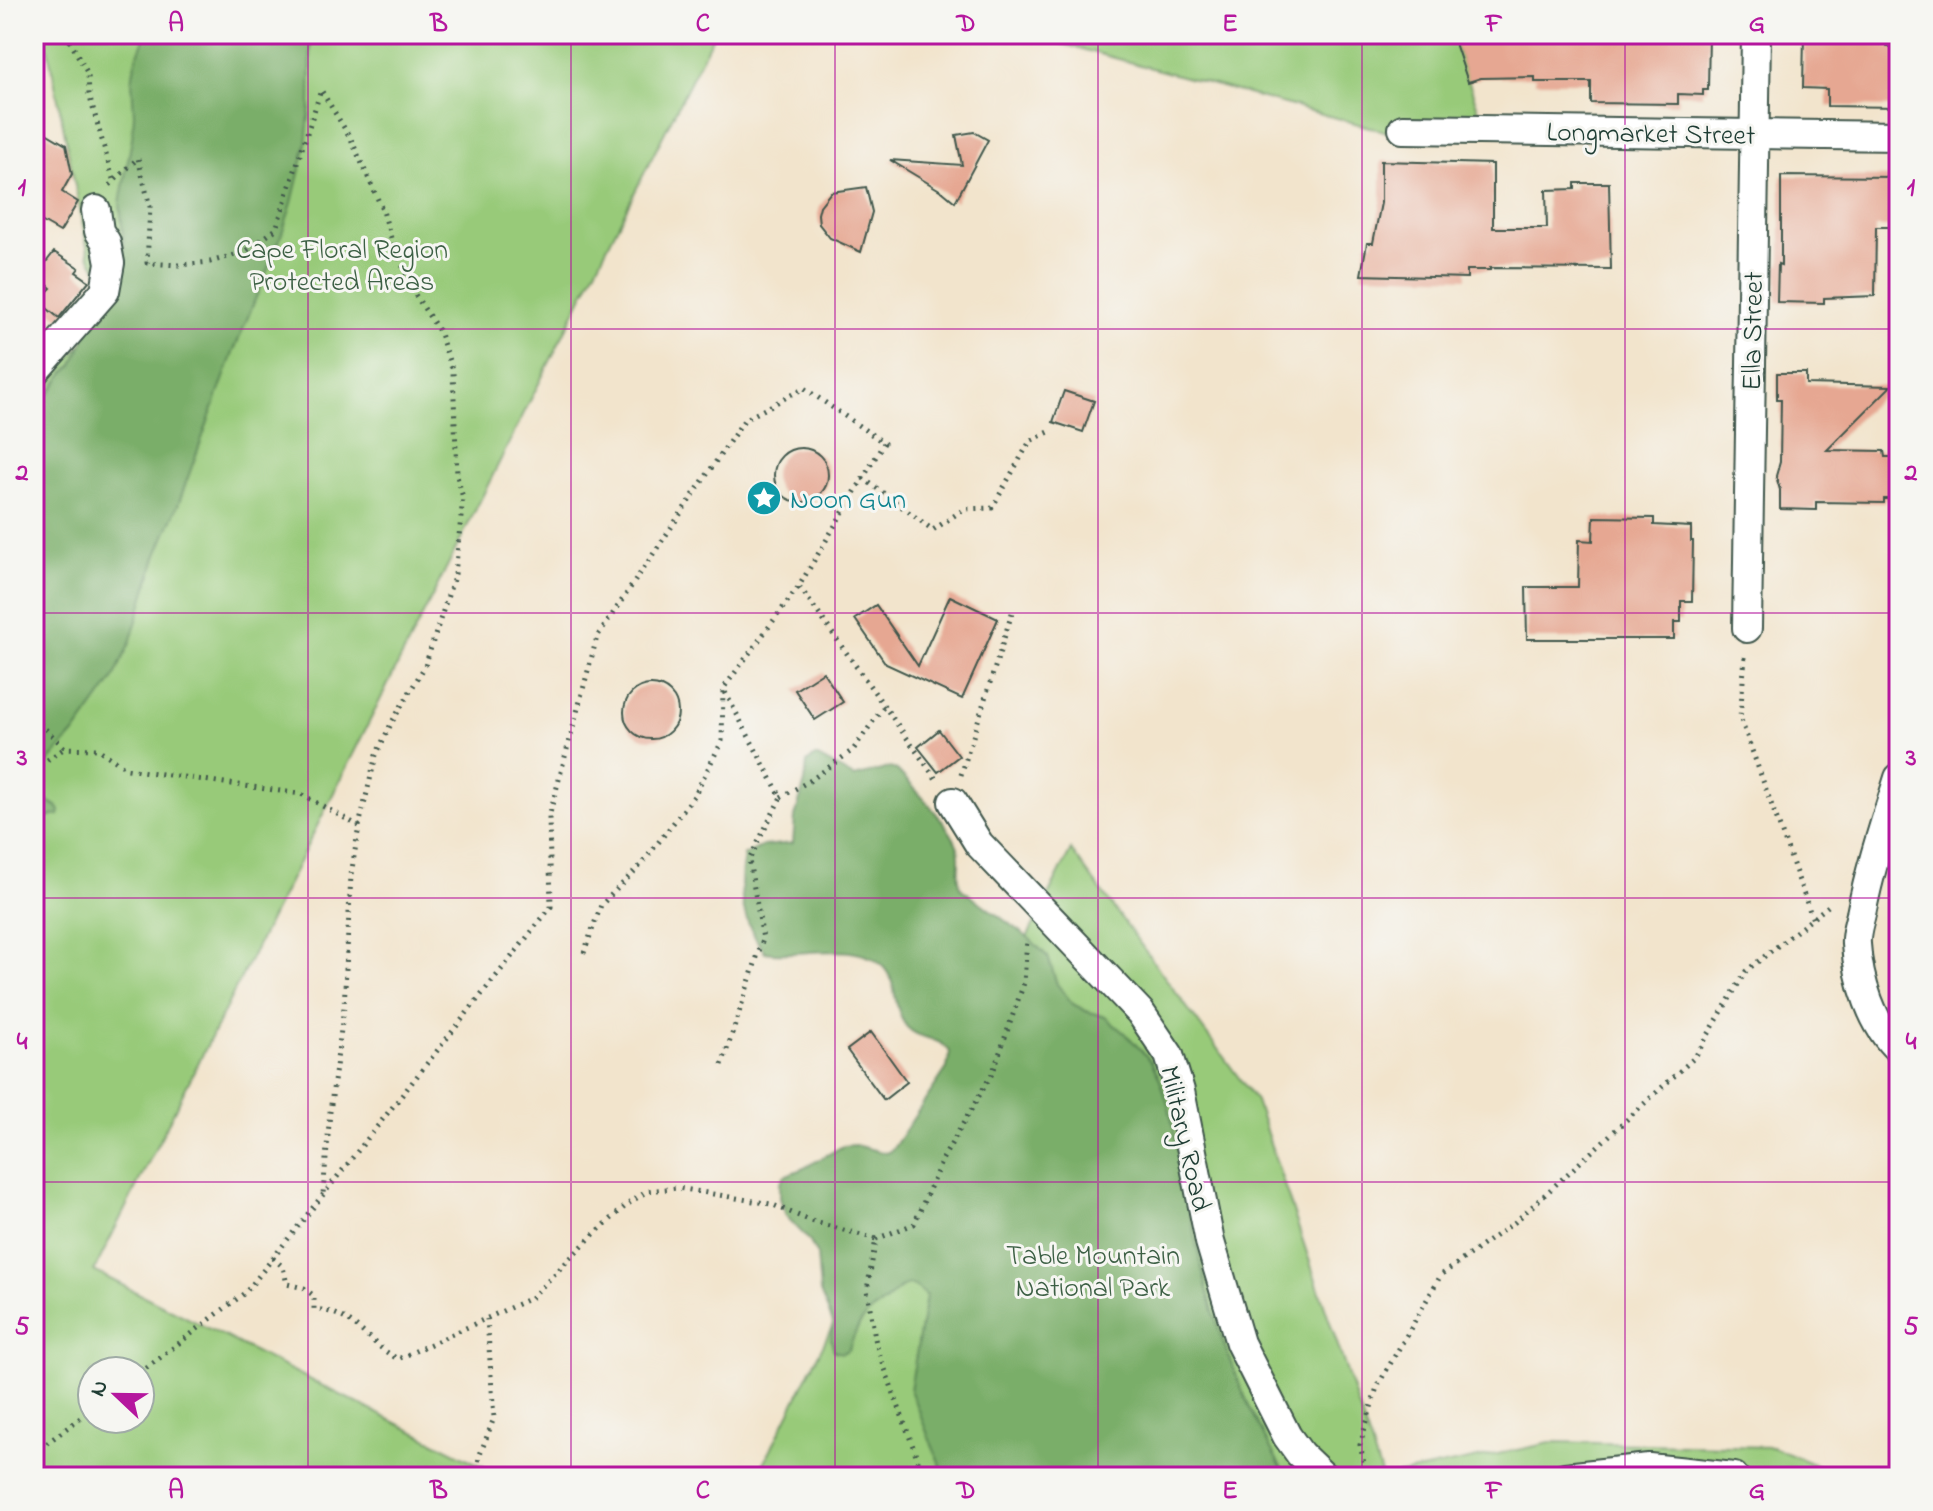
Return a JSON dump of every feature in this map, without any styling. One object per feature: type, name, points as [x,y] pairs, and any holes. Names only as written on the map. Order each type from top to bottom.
[{"type":"street","name":"Ella Street","points":[[1747,628],[1756,34]]},
{"type":"street","name":"Longmarket Street","points":[[1403,129],[1899,136]]},
{"type":"street","points":[[34,372],[105,291],[110,263],[106,242],[99,231],[96,210]]},
{"type":"street","points":[[1899,778],[1871,872],[1855,942],[1871,1009],[1899,1050]]},
{"type":"street","name":"Military Road","points":[[953,802],[979,844],[1140,1012],[1169,1055],[1180,1091],[1210,1242],[1240,1343],[1287,1436],[1300,1454],[1324,1477]]},
{"type":"street","points":[[1565,1477],[1649,1468],[1734,1477]]},
{"type":"path","points":[[66,34],[88,74],[89,94],[113,179]]},
{"type":"path","points":[[96,210],[113,179],[138,158],[150,207],[147,263],[210,262],[245,252],[276,229],[321,90],[351,139],[414,293],[439,331],[453,372],[457,476],[463,498],[455,574],[425,666],[376,755],[359,826],[351,875],[344,1007],[323,1195]]},
{"type":"path","points":[[156,1361],[246,1292],[551,907],[549,817],[597,637],[744,420],[804,388],[884,443],[799,586],[723,689],[722,741],[694,796],[641,865],[601,905],[584,953]]},
{"type":"path","points":[[863,478],[933,530],[964,509],[992,508],[1030,441],[1051,431]]},
{"type":"path","points":[[799,586],[953,802]]},
{"type":"path","points":[[953,802],[1012,613]]},
{"type":"path","points":[[1747,628],[1740,717],[1813,920]]},
{"type":"path","points":[[723,689],[781,797]]},
{"type":"path","points":[[722,1065],[763,939],[749,860],[781,797],[853,750],[884,706]]},
{"type":"path","points":[[34,718],[65,748]]},
{"type":"path","points":[[34,769],[65,748],[98,749],[127,769],[301,794],[359,826]]},
{"type":"path","points":[[1367,1477],[1360,1445],[1377,1387],[1441,1275],[1515,1222],[1695,1057],[1746,971],[1871,872]]},
{"type":"path","points":[[273,1258],[283,1267],[287,1284],[304,1288],[314,1296],[314,1309],[327,1310],[345,1319],[398,1359],[531,1298],[592,1236],[647,1191],[678,1188],[771,1204],[811,1221],[876,1239],[914,1224],[942,1160],[993,1072],[1024,983],[1030,898]]},
{"type":"path","points":[[876,1239],[867,1290],[876,1344],[924,1477]]},
{"type":"path","points":[[476,1477],[479,1457],[494,1418],[487,1319]]},
{"type":"path","points":[[34,1453],[76,1421]]},
{"type":"green space","name":"Cape Floral Region Protected Areas","points":[[45,34],[714,34],[94,1271],[504,1477],[34,1477],[34,401],[116,303],[89,256]]},
{"type":"green space","points":[[146,34],[311,34],[306,144],[279,242],[233,353],[156,557],[130,643],[114,678],[77,730],[34,778],[34,414],[73,365],[91,323],[120,273],[124,247],[120,203],[132,139],[132,81],[135,62]]},
{"type":"green space","points":[[1026,34],[1452,34],[1487,134],[1421,141]]},
{"type":"green space","name":"Table Mountain National Park","points":[[814,757],[854,777],[889,768],[897,770],[953,836],[959,850],[962,889],[1030,939],[1048,957],[1057,984],[1073,1004],[1105,1017],[1151,1061],[1169,1107],[1198,1249],[1220,1333],[1250,1407],[1287,1477],[945,1477],[910,1390],[926,1296],[909,1284],[901,1287],[863,1320],[848,1350],[842,1353],[834,1351],[831,1339],[833,1323],[820,1292],[817,1255],[809,1240],[786,1216],[780,1198],[780,1183],[784,1176],[843,1146],[855,1145],[886,1153],[892,1150],[947,1068],[950,1052],[940,1043],[914,1033],[904,1023],[892,981],[879,963],[850,952],[765,952],[751,930],[743,906],[741,882],[744,855],[763,846],[793,843],[795,817],[807,763]]},
{"type":"green space","points":[[34,795],[57,806],[59,815],[34,819]]},
{"type":"green space","name":"Table Mountain National Park","points":[[1071,850],[1256,1101],[1382,1477],[757,1477]]},
{"type":"green space","points":[[1555,1442],[1772,1447],[1845,1477],[1387,1477]]},
{"type":"building","points":[[1452,34],[1709,34],[1708,90],[1703,90],[1703,95],[1678,94],[1678,104],[1591,103],[1591,82],[1535,82],[1535,77],[1481,78],[1468,82]]},
{"type":"building","points":[[1804,34],[1888,34],[1887,47],[1899,47],[1899,107],[1827,106],[1827,89],[1803,88]]},
{"type":"building","points":[[34,126],[66,145],[72,174],[62,192],[78,202],[60,232],[34,217]]},
{"type":"building","points":[[974,132],[988,140],[955,202],[890,160],[962,165],[956,135]]},
{"type":"building","points":[[1381,161],[1493,164],[1493,228],[1547,228],[1546,190],[1575,189],[1575,183],[1609,183],[1611,269],[1490,268],[1467,270],[1467,278],[1361,275],[1367,243],[1373,243],[1381,203]]},
{"type":"building","points":[[1781,176],[1897,177],[1897,227],[1876,227],[1875,296],[1824,298],[1824,303],[1777,302],[1778,264],[1781,265]]},
{"type":"building","points":[[866,187],[872,212],[861,252],[830,238],[819,224],[818,214],[831,192]]},
{"type":"building","points":[[54,252],[79,268],[76,272],[89,281],[59,318],[38,301],[51,288],[36,275]]},
{"type":"building","points":[[1777,373],[1806,373],[1806,384],[1891,386],[1827,450],[1884,451],[1885,457],[1895,457],[1894,499],[1884,499],[1884,503],[1816,502],[1816,510],[1780,509],[1776,476],[1780,462],[1781,399],[1777,399]]},
{"type":"building","points":[[1064,391],[1094,401],[1083,432],[1053,422]]},
{"type":"building","points":[[801,448],[820,456],[828,475],[820,494],[801,502],[782,494],[774,475],[782,456]]},
{"type":"building","points":[[1594,517],[1654,518],[1654,525],[1691,527],[1692,601],[1681,601],[1681,622],[1674,622],[1674,639],[1527,639],[1526,587],[1578,587],[1579,540],[1593,541]]},
{"type":"building","points":[[950,596],[998,619],[962,699],[886,664],[855,619],[876,605],[918,666]]},
{"type":"building","points":[[823,672],[843,702],[815,720],[795,690]]},
{"type":"building","points":[[651,685],[670,693],[678,712],[670,731],[651,739],[632,731],[624,712],[632,693]]},
{"type":"building","points":[[939,730],[959,756],[938,772],[918,747]]},
{"type":"building","points":[[871,1032],[907,1082],[884,1100],[847,1050]]},
{"type":"place","name":"Noon Gun","points":[[764,498]]}]
